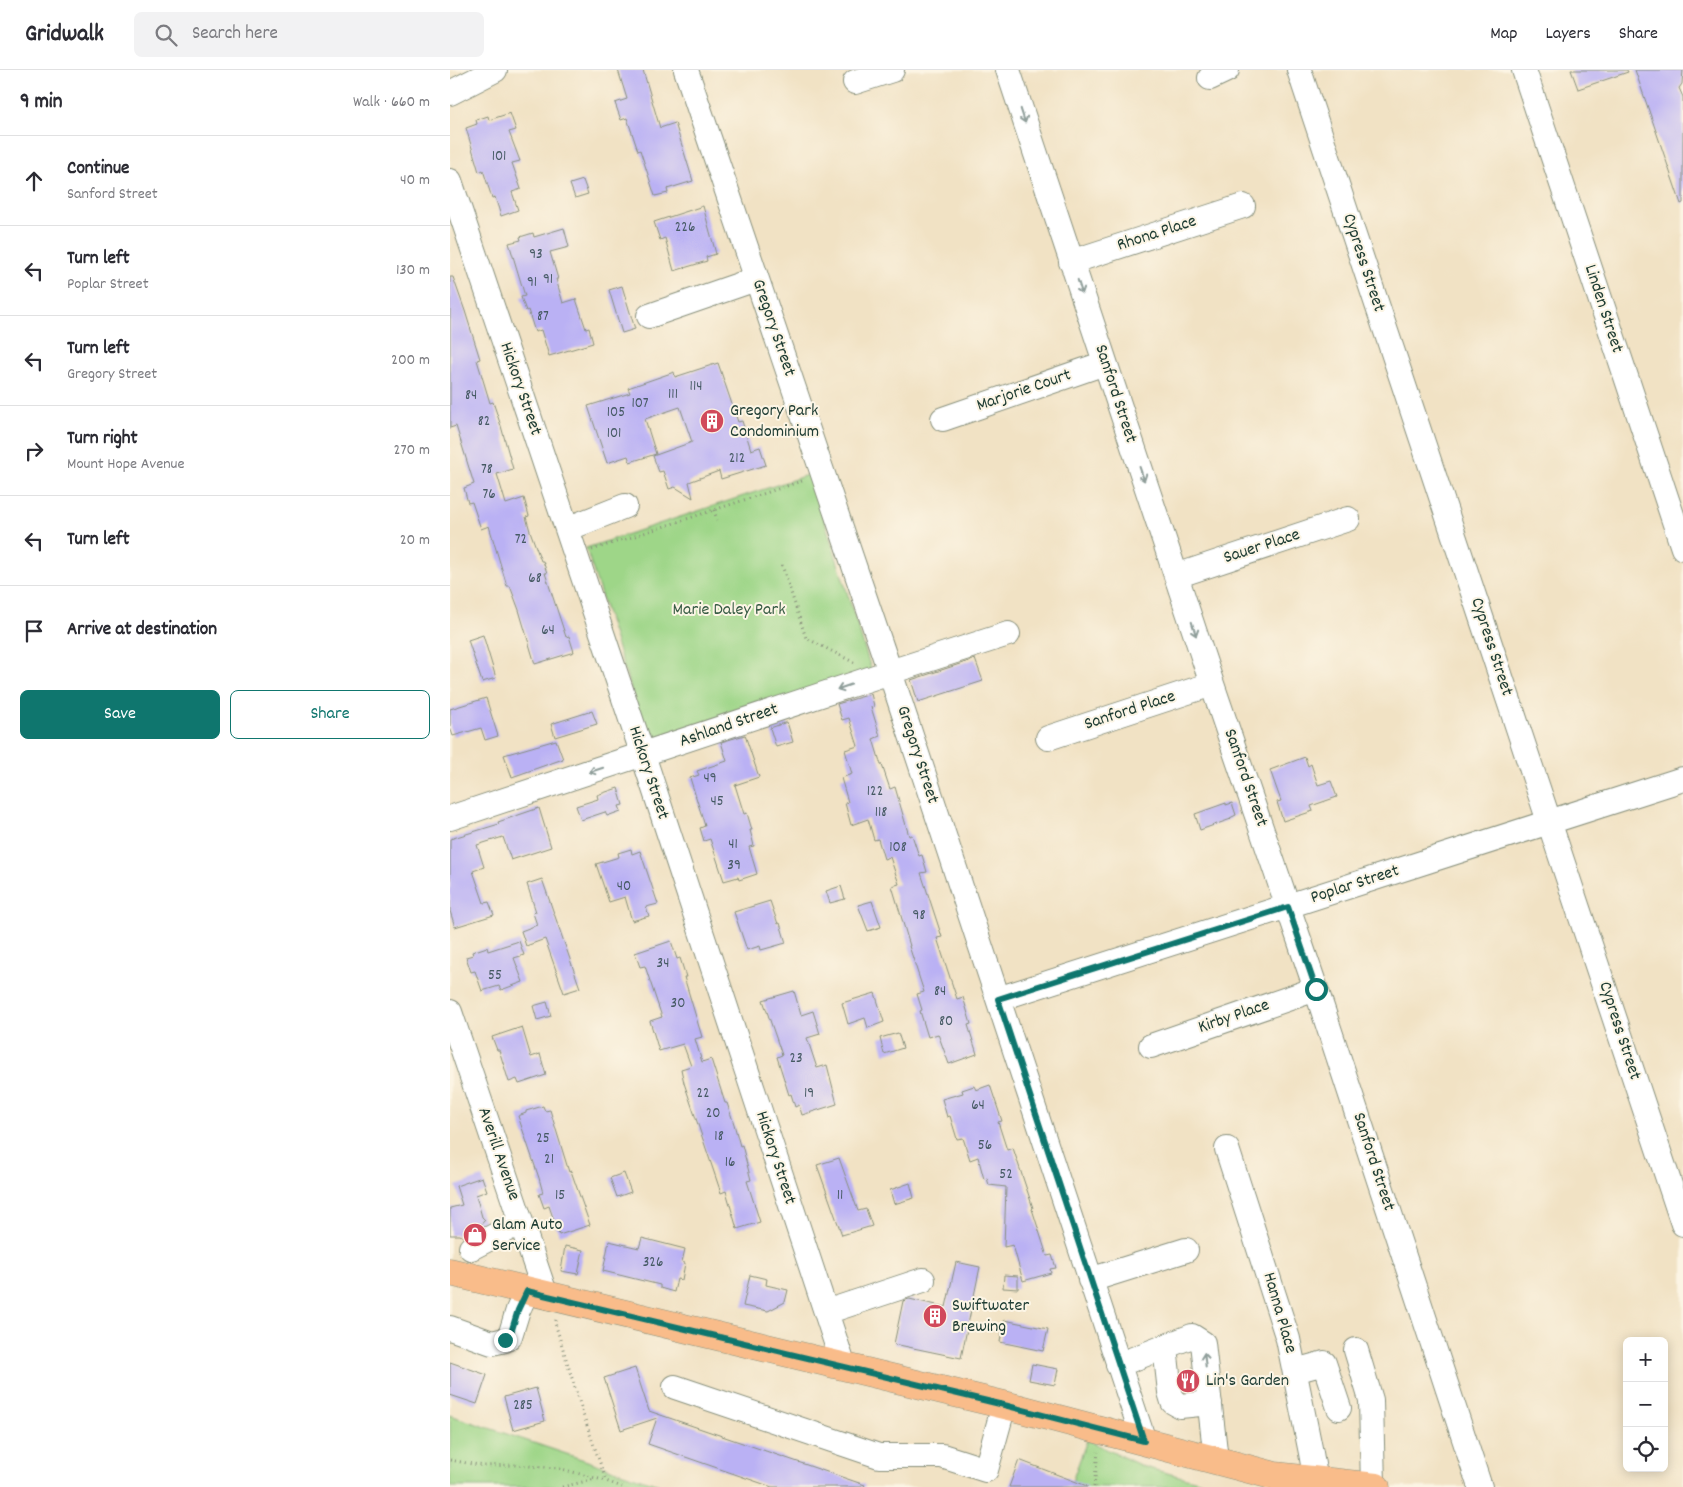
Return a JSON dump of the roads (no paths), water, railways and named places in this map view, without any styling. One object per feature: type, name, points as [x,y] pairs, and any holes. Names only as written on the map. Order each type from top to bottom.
[{"type":"main road","points":[[450,1272],[543,1302],[844,1367],[1004,1405],[1275,1476],[1315,1484],[1374,1487]]},
{"type":"street","points":[[450,93],[494,70]]},
{"type":"street","name":"Gregory Street","points":[[686,70],[890,672],[1144,1441]]},
{"type":"street","points":[[855,82],[892,70]]},
{"type":"street","name":"Sanford Street","points":[[1008,70],[1212,684],[1316,989],[1480,1487]]},
{"type":"street","name":"Cypress Street","points":[[1299,70],[1683,1224]]},
{"type":"street","name":"Linden Street","points":[[1524,70],[1683,548]]},
{"type":"street","name":"Hickory Street","points":[[450,181],[643,755],[844,1367]]},
{"type":"street","name":"Rhona Place","points":[[1072,262],[1243,206]]},
{"type":"street","points":[[649,316],[756,279]]},
{"type":"street","name":"Marjorie Court","points":[[943,419],[1105,363]]},
{"type":"street","points":[[567,529],[625,506]]},
{"type":"street","name":"Sauer Place","points":[[1176,576],[1348,519]]},
{"type":"street","name":"Ashland Street","points":[[450,818],[1008,634]]},
{"type":"street","name":"Sanford Place","points":[[1048,738],[1212,684]]},
{"type":"street","name":"Poplar Street","points":[[998,999],[1683,779]]},
{"type":"street","name":"Kirby Place","points":[[1151,1046],[1316,989]]},
{"type":"street","name":"Averill Avenue","points":[[450,1012],[521,1222],[543,1302]]},
{"type":"street","name":"Hanna Place","points":[[1227,1148],[1288,1339],[1312,1453],[1315,1484]]},
{"type":"street","points":[[471,1248],[521,1222]]},
{"type":"street","points":[[1090,1280],[1186,1250]]},
{"type":"street","points":[[826,1312],[923,1280]]},
{"type":"street","points":[[450,1328],[492,1342],[505,1340],[510,1336],[518,1310],[543,1302]]},
{"type":"street","points":[[1118,1365],[1192,1336],[1203,1343],[1216,1460]]},
{"type":"street","points":[[1165,1347],[1170,1392],[1173,1402],[1180,1406],[1210,1404]]},
{"type":"street","points":[[1356,1350],[1371,1400],[1374,1487]]},
{"type":"street","points":[[1295,1371],[1324,1362],[1339,1408]]},
{"type":"street","points":[[675,1387],[879,1456],[942,1456],[986,1470],[1004,1405]]},
{"type":"place","name":"Gregory Park Condominium","points":[[712,421]]},
{"type":"place","name":"Glam Auto Service","points":[[475,1235]]},
{"type":"place","name":"Swiftwater Brewing","points":[[935,1316]]},
{"type":"place","name":"Lin's Garden","points":[[1188,1381]]},
{"type":"park label","name":"Marie Daley Park","points":[[729,610]]}]
